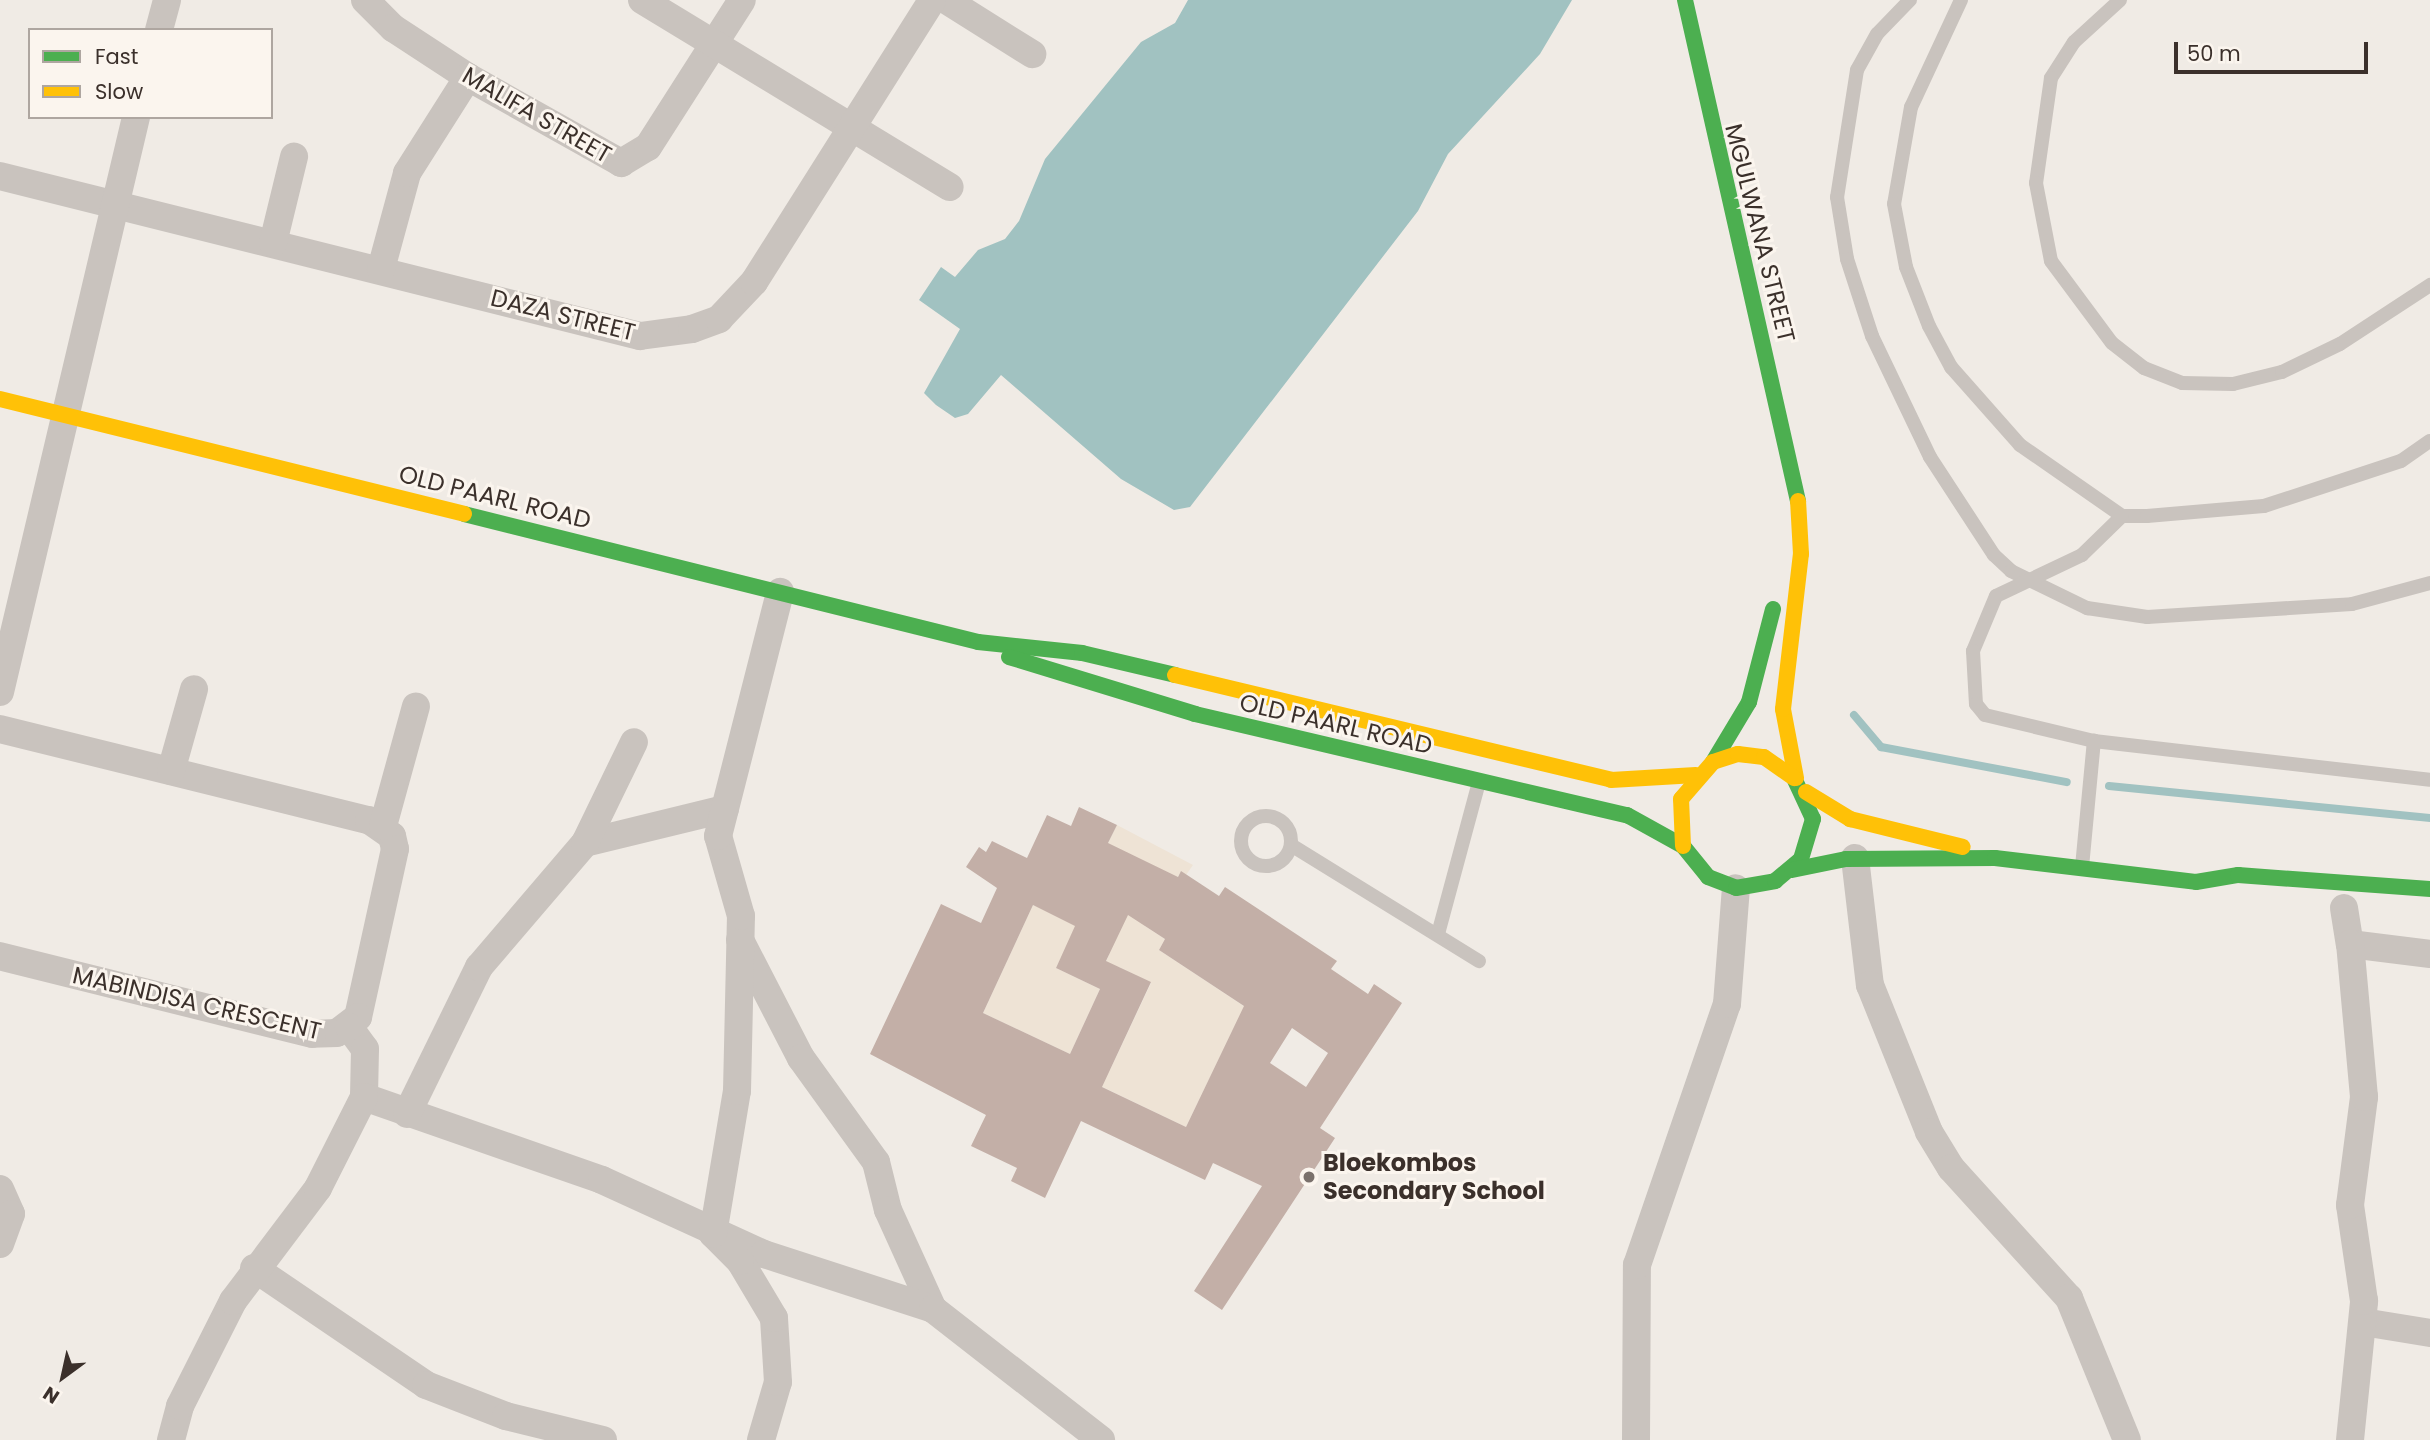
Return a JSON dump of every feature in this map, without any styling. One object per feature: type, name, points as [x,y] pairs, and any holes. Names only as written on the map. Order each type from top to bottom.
[{"type":"main road","name":"MGULWANA STREET","points":[[1685,0],[1790,477],[1798,498],[1801,554],[1783,709],[1796,778]]},
{"type":"main road","name":"OLD PAARL ROAD","points":[[0,399],[978,642],[1082,653],[1485,753],[1611,780],[1696,775]]},
{"type":"main road","name":"MGULWANA STREET","points":[[1782,540],[1790,477]]},
{"type":"main road","points":[[1683,846],[1679,808],[1696,775],[1713,762],[1749,702],[1776,593]]},
{"type":"main road","name":"OLD PAARL ROAD","points":[[978,642],[1074,682],[1479,782],[1616,812],[1683,846],[1708,877],[1736,888]]},
{"type":"main road","points":[[1713,762],[1751,754],[1776,761],[1796,778],[1806,792],[1850,819],[1995,858]]},
{"type":"main road","points":[[1792,870],[1812,833],[1806,792]]},
{"type":"main road","points":[[1736,888],[1766,885],[1792,870],[1855,859],[1995,858],[2196,882],[2236,897]]},
{"type":"main road","points":[[2196,882],[2238,875],[2430,889]]},
{"type":"street","points":[[160,28],[167,0]]},
{"type":"street","name":"MALIFA STREET","points":[[365,0],[393,28],[468,77],[609,160],[631,162],[648,147],[713,46]]},
{"type":"street","points":[[642,0],[849,131],[950,187]]},
{"type":"street","points":[[713,46],[742,0]]},
{"type":"street","name":"DAZA STREET","points":[[0,176],[381,269],[640,336],[692,329],[719,318],[754,282],[932,0]]},
{"type":"street","points":[[947,0],[1032,54]]},
{"type":"street","points":[[381,269],[407,173],[468,77]]},
{"type":"street","points":[[0,692],[136,119]]},
{"type":"street","points":[[273,243],[293,157]]},
{"type":"street","points":[[713,1234],[737,1091],[741,916],[718,836],[780,592]]},
{"type":"street","points":[[172,771],[194,689]]},
{"type":"street","points":[[0,729],[383,826],[415,706]]},
{"type":"street","points":[[407,1114],[480,967],[585,843],[634,742]]},
{"type":"street","points":[[585,843],[725,808]]},
{"type":"street","name":"MABINDISA CRESCENT","points":[[0,956],[312,1034],[349,1027],[358,1017],[395,867],[392,836],[383,826]]},
{"type":"street","points":[[1855,859],[1870,985],[1928,1132],[1951,1168],[2069,1298],[2127,1440]]},
{"type":"street","points":[[1636,1440],[1637,1265],[1727,1004],[1736,888]]},
{"type":"street","points":[[2345,908],[2363,1045],[2364,1097],[2350,1205],[2363,1322],[2350,1440]]},
{"type":"street","points":[[740,940],[801,1058],[876,1162],[888,1210],[933,1309]]},
{"type":"street","points":[[2350,944],[2430,954]]},
{"type":"street","points":[[171,1440],[197,1368],[254,1268],[318,1188],[364,1097],[365,1049],[349,1027]]},
{"type":"street","points":[[364,1097],[602,1180],[713,1234],[933,1309],[1101,1440]]},
{"type":"street","points":[[0,1189],[11,1214],[0,1244]]},
{"type":"street","points":[[713,1234],[740,1261],[774,1318],[778,1382],[761,1440]]},
{"type":"street","points":[[254,1268],[426,1385],[506,1416],[603,1440]]},
{"type":"street","points":[[2363,1322],[2430,1333]]},
{"type":"lane","points":[[1910,0],[1877,34],[1847,102],[1836,197],[1847,259],[1872,336],[1930,457],[1994,555],[2033,583],[2105,614],[2171,617],[2352,604],[2430,583]]},
{"type":"lane","points":[[1961,0],[1928,62],[1897,159],[1894,204],[1906,267],[1951,367],[1985,409],[2060,476],[2122,516],[2264,506],[2400,461],[2430,441]]},
{"type":"lane","points":[[2120,0],[2074,42],[2051,78],[2036,183],[2050,261],[2112,343],[2144,368],[2182,383],[2233,384],[2282,372],[2340,344],[2430,285]]},
{"type":"lane","points":[[2122,516],[2106,538],[2033,583],[1996,596],[1973,650],[1976,704],[2000,723],[2094,741],[2430,780]]},
{"type":"lane","points":[[2082,869],[2094,741]]},
{"type":"lane","points":[[1438,934],[1485,753]]},
{"type":"lane","points":[[1291,845],[1479,961]]},
{"type":"shaded area","points":[[1117,825],[1193,865],[1186,875],[1181,872],[1145,926],[1165,939],[1159,950],[1280,1030],[1232,1032],[1186,1127],[1069,1071],[1110,1070],[1151,983],[1119,967],[1102,971],[1109,955],[1071,937],[1056,968],[1100,989],[1070,1054],[983,1013],[1033,905],[1041,908],[1108,843]]},
{"type":"water","points":[[1188,0],[1572,0],[1540,54],[1448,154],[1418,211],[1190,507],[1174,510],[1121,479],[1001,375],[968,414],[955,418],[936,405],[924,393],[960,329],[919,300],[941,267],[955,277],[978,250],[1005,239],[1019,221],[1045,159],[1141,42],[1175,23]]},
{"type":"building","points":[[1079,807],[1117,825],[1108,843],[1178,877],[1181,871],[1219,896],[1225,887],[1337,961],[1331,969],[1368,994],[1374,984],[1402,1003],[1320,1128],[1335,1138],[1222,1310],[1194,1291],[1262,1186],[1213,1163],[1205,1180],[1081,1121],[1045,1198],[1011,1181],[1017,1168],[971,1146],[986,1115],[870,1054],[941,904],[981,923],[997,888],[966,867],[979,847],[986,852],[992,841],[1027,858],[1047,815],[1071,826]],"holes":[[[1033,905],[1075,926],[1056,968],[1100,989],[1070,1054],[983,1013]],[[1128,915],[1165,939],[1159,950],[1244,1006],[1186,1127],[1102,1087],[1151,982],[1106,961]],[[1292,1028],[1328,1053],[1306,1087],[1270,1063]]]},
{"type":"waterway","points":[[1854,715],[1881,747],[2067,782]]},
{"type":"waterway","points":[[2109,786],[2430,818]]},
{"type":"traffic: fast","points":[[1685,0],[1798,501]]},
{"type":"traffic: fast","points":[[464,514],[978,642],[1082,653],[1175,675]]},
{"type":"traffic: fast","points":[[1713,762],[1749,702],[1773,609]]},
{"type":"traffic: fast","points":[[1009,657],[1195,714],[1627,815],[1683,846],[1708,877],[1736,888],[1775,881],[1801,859],[1813,819],[1794,778]]},
{"type":"traffic: fast","points":[[1792,870],[1846,859],[1995,858],[2196,882],[2238,875],[2430,889]]},
{"type":"traffic: slow","points":[[0,399],[464,514]]},
{"type":"traffic: slow","points":[[1796,778],[1783,709],[1801,554],[1798,501]]},
{"type":"traffic: slow","points":[[1175,675],[1611,780],[1696,775]]},
{"type":"traffic: slow","points":[[1683,846],[1681,799],[1713,762],[1738,754],[1764,757],[1794,778]]},
{"type":"traffic: slow","points":[[1806,792],[1850,819],[1963,847]]},
{"type":"place","name":"Bloekombos Secondary School","points":[[1309,1177]]}]
